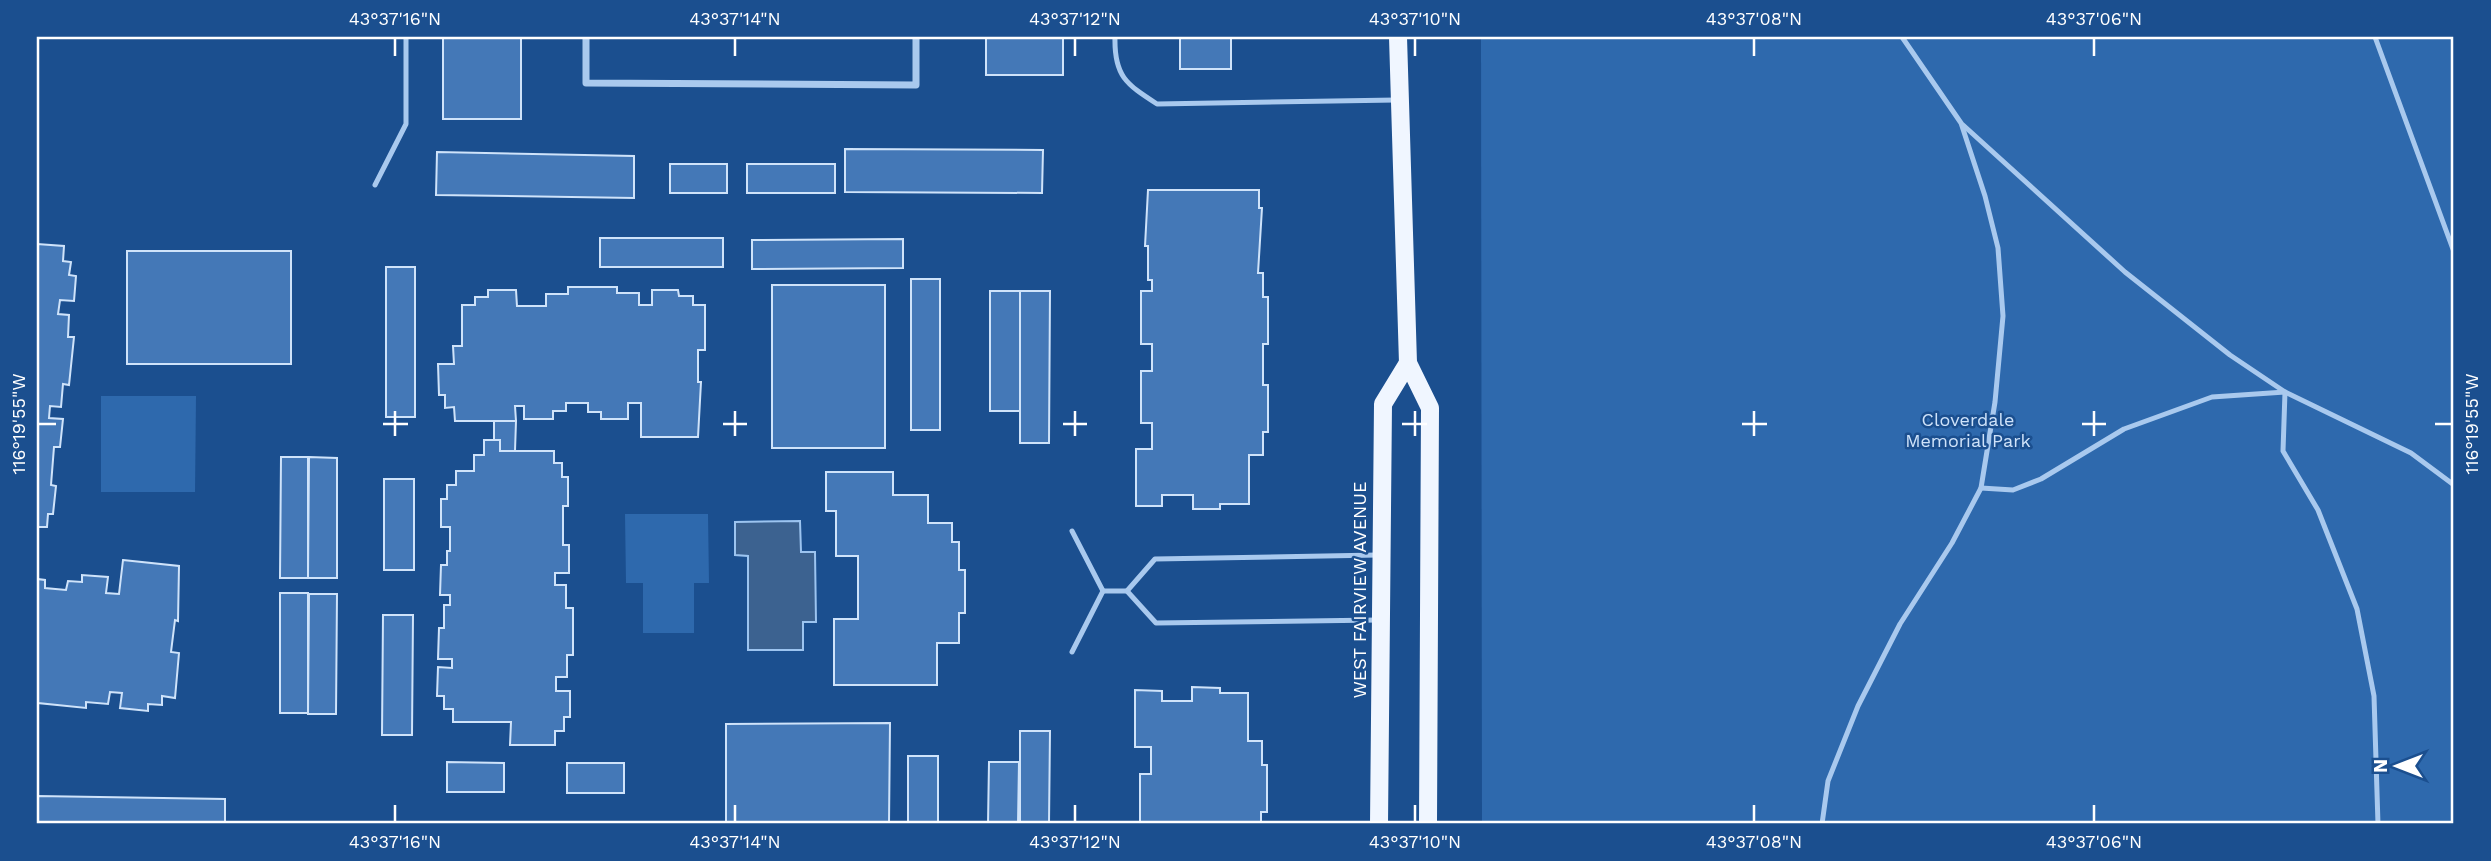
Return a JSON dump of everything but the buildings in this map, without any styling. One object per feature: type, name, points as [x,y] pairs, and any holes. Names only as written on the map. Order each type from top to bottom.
[{"type":"main road","points":[[1398,37],[1408,363],[1430,408],[1428,824]]},
{"type":"main road","name":"WEST FAIRVIEW AVENUE","points":[[1379,824],[1383,404],[1408,363]]},
{"type":"street","points":[[586,37],[586,83],[916,85],[916,37]]},
{"type":"lane","points":[[374,185],[406,124],[406,37]]},
{"type":"lane","points":[[1115,37],[1115,55],[1125,84],[1157,104],[1398,100]]},
{"type":"lane","points":[[1902,37],[1961,123],[2125,272],[2230,355],[2285,392],[2411,453],[2454,485]]},
{"type":"lane","points":[[2375,37],[2454,252]]},
{"type":"lane","points":[[1822,824],[1828,781],[1858,706],[1900,624],[1952,542],[1981,488],[1995,402],[2003,316],[1998,248],[1986,195],[1961,123]]},
{"type":"lane","points":[[1981,488],[2013,490],[2040,479],[2124,429],[2212,397],[2285,392]]},
{"type":"lane","points":[[2285,392],[2283,451],[2318,510],[2357,609],[2374,696],[2378,824]]},
{"type":"lane","points":[[1072,531],[1103,591]]},
{"type":"lane","points":[[1127,591],[1155,559],[1381,555]]},
{"type":"lane","points":[[1103,591],[1127,591],[1156,622],[1382,620]]},
{"type":"lane","points":[[1072,652],[1103,591]]},
{"type":"green space","name":"Cloverdale Memorial Park","points":[[1481,37],[2454,37],[2454,824],[1482,824]]},
{"type":"green space","points":[[101,396],[196,396],[195,492],[101,492]]},
{"type":"green space","points":[[625,514],[708,514],[709,583],[694,583],[694,633],[643,633],[643,583],[626,583]]},
{"type":"shaded area","points":[[800,521],[801,552],[815,552],[816,622],[803,622],[803,650],[748,650],[748,556],[735,555],[735,522]]}]
